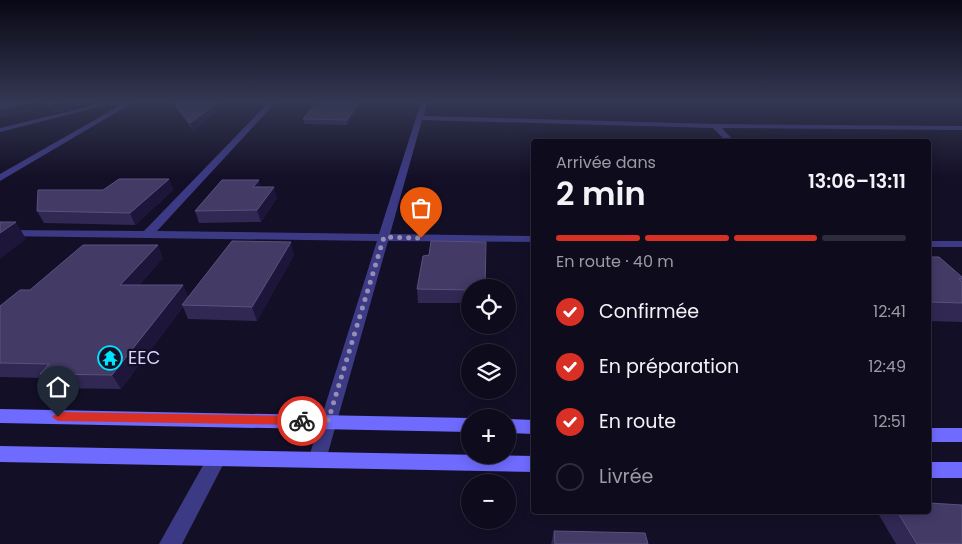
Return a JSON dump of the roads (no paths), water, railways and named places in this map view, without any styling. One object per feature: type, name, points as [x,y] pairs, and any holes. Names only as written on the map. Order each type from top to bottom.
[{"type":"main road","points":[[0,416],[461,425]]},
{"type":"main road","points":[[516,426],[531,427]]},
{"type":"main road","points":[[931,435],[962,436]]},
{"type":"main road","points":[[0,454],[531,464]]},
{"type":"main road","points":[[931,470],[962,470]]},
{"type":"street","points":[[0,178],[87,127]]},
{"type":"street","points":[[148,234],[249,127]]},
{"type":"street","points":[[317,460],[416,127]]},
{"type":"street","points":[[716,127],[728,139]]},
{"type":"street","points":[[886,127],[962,128]]},
{"type":"street","points":[[0,233],[531,239]]},
{"type":"street","points":[[931,244],[962,244]]},
{"type":"street","points":[[170,544],[216,459]]},
{"type":"place","name":"EEC","points":[[110,358]]}]
